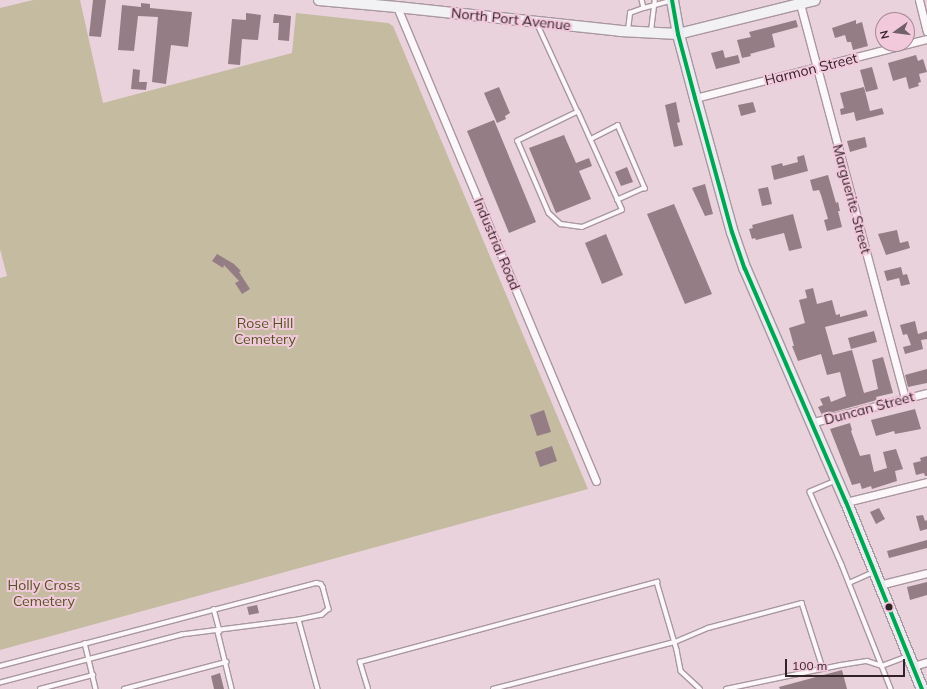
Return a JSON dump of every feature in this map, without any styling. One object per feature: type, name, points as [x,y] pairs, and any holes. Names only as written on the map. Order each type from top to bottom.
[{"type":"main road","name":"North Port Avenue","points":[[319,0],[628,32],[678,34],[800,2],[815,0]]},
{"type":"main road","points":[[672,0],[678,34],[695,98],[732,232],[744,269],[810,423],[846,502],[922,689]]},
{"type":"street","points":[[921,1],[927,30]]},
{"type":"street","name":"Marguerite Street","points":[[800,2],[905,398]]},
{"type":"street","name":"Industrial Road","points":[[397,7],[596,481]]},
{"type":"street","name":"Harmon Street","points":[[695,98],[927,39]]},
{"type":"street","name":"Duncan Street","points":[[810,423],[927,393]]},
{"type":"street","points":[[846,502],[927,482]]},
{"type":"street","points":[[879,585],[927,573]]},
{"type":"street","points":[[913,666],[927,662]]},
{"type":"lane","points":[[642,0],[644,8]]},
{"type":"lane","points":[[628,32],[630,13],[655,2],[672,0]]},
{"type":"lane","points":[[651,33],[655,2]]},
{"type":"lane","points":[[536,22],[591,139],[622,210],[582,227],[561,224],[549,213],[518,141],[578,112]]},
{"type":"lane","points":[[591,139],[618,125],[645,188],[618,200]]},
{"type":"lane","points":[[836,481],[810,492],[849,582],[890,689]]},
{"type":"lane","points":[[849,582],[874,572]]},
{"type":"lane","points":[[368,689],[360,662],[657,582],[675,642],[681,671],[700,689]]},
{"type":"lane","points":[[0,666],[316,583],[321,584],[324,587],[329,609],[322,615],[300,620],[182,635],[0,683]]},
{"type":"lane","points":[[492,689],[675,642],[708,628],[802,602],[823,668]]},
{"type":"lane","points":[[214,610],[232,689]]},
{"type":"lane","points":[[300,620],[318,689]]},
{"type":"lane","points":[[85,643],[96,689]]},
{"type":"lane","points":[[726,689],[823,668],[867,661],[882,666],[909,656]]},
{"type":"lane","points":[[124,689],[226,662]]},
{"type":"lane","points":[[40,689],[93,675]]},
{"type":"green space","name":"Rose Hill Cemetery","points":[[33,0],[80,0],[103,103],[292,53],[296,13],[388,23],[393,26],[588,489],[0,650],[0,278],[7,276],[0,249],[0,8]]},
{"type":"building","points":[[93,0],[106,0],[101,37],[89,36]]},
{"type":"building","points":[[141,3],[150,4],[150,8],[192,12],[188,47],[171,45],[166,84],[152,82],[158,17],[138,16],[134,51],[118,50],[122,5],[141,7]]},
{"type":"building","points":[[246,13],[261,15],[258,40],[242,39],[240,65],[228,64],[232,19],[246,20]]},
{"type":"building","points":[[274,14],[291,16],[289,41],[278,40],[279,23],[273,23]]},
{"type":"building","points":[[796,20],[798,27],[772,34],[775,47],[750,54],[751,56],[742,58],[737,40],[751,37],[749,32]]},
{"type":"building","points":[[856,20],[856,24],[862,22],[868,46],[853,50],[851,42],[847,42],[845,35],[835,38],[832,28]]},
{"type":"building","points":[[723,50],[725,58],[738,55],[740,63],[716,69],[711,53]]},
{"type":"building","points":[[916,55],[918,61],[923,59],[927,72],[919,74],[921,82],[918,83],[919,86],[909,89],[906,77],[893,81],[888,63]]},
{"type":"building","points":[[872,67],[878,89],[866,92],[860,70]]},
{"type":"building","points":[[133,69],[140,70],[139,82],[147,82],[146,90],[131,89]]},
{"type":"building","points":[[499,87],[510,113],[505,116],[506,119],[497,123],[484,93]]},
{"type":"building","points":[[864,87],[870,111],[882,108],[884,114],[856,121],[854,112],[841,115],[840,109],[844,108],[840,93]]},
{"type":"building","points":[[676,102],[680,122],[677,123],[683,145],[674,147],[665,105]]},
{"type":"building","points":[[753,102],[756,112],[741,116],[738,105]]},
{"type":"building","points":[[494,120],[536,222],[509,233],[467,131]]},
{"type":"building","points":[[564,135],[576,163],[589,158],[592,166],[579,171],[591,199],[556,213],[529,148]]},
{"type":"building","points":[[865,137],[867,147],[850,152],[847,141]]},
{"type":"building","points":[[804,155],[808,171],[774,180],[771,166],[782,163],[783,166],[798,162],[797,157]]},
{"type":"building","points":[[627,167],[633,182],[621,186],[615,172]]},
{"type":"building","points":[[828,175],[836,203],[838,202],[840,211],[838,211],[842,227],[827,231],[824,220],[828,219],[821,195],[819,190],[813,191],[810,180]]},
{"type":"building","points":[[705,184],[713,214],[705,216],[692,188]]},
{"type":"building","points":[[768,187],[772,204],[762,206],[758,189]]},
{"type":"building","points":[[674,204],[712,294],[685,304],[647,214]]},
{"type":"building","points":[[793,214],[802,248],[789,251],[784,233],[756,240],[755,238],[752,239],[749,229],[753,228],[752,225]]},
{"type":"building","points":[[897,230],[900,243],[908,241],[910,248],[886,255],[878,234]]},
{"type":"building","points":[[606,234],[623,275],[602,284],[585,243]]},
{"type":"building","points":[[217,254],[234,264],[241,271],[239,272],[250,289],[242,294],[235,283],[239,281],[224,265],[223,268],[212,261]]},
{"type":"building","points":[[901,267],[903,275],[907,274],[910,284],[901,286],[899,278],[887,281],[884,271]]},
{"type":"building","points":[[813,288],[817,304],[832,300],[836,315],[840,314],[840,317],[866,310],[868,316],[825,327],[833,355],[852,350],[864,393],[878,389],[872,360],[883,357],[893,393],[876,397],[877,400],[822,415],[818,407],[823,405],[820,399],[829,396],[831,402],[846,396],[840,372],[827,375],[821,354],[798,361],[792,346],[794,346],[789,328],[805,323],[799,300],[807,298],[805,290]]},
{"type":"building","points":[[915,321],[918,334],[927,331],[927,339],[921,340],[923,349],[905,354],[903,347],[911,345],[907,334],[903,335],[900,325]]},
{"type":"building","points":[[874,331],[877,342],[851,349],[848,338]]},
{"type":"building","points":[[927,369],[927,383],[908,387],[905,375]]},
{"type":"building","points":[[915,409],[921,429],[895,434],[894,431],[876,436],[871,420]]},
{"type":"building","points":[[544,410],[551,432],[537,436],[530,415]]},
{"type":"building","points":[[850,423],[851,431],[860,456],[870,454],[874,472],[887,468],[883,452],[896,449],[903,469],[895,471],[897,481],[872,489],[871,486],[862,489],[860,483],[852,485],[830,429]]},
{"type":"building","points":[[552,446],[557,461],[540,467],[535,452]]},
{"type":"building","points":[[927,456],[927,476],[925,476],[924,473],[916,475],[913,463],[921,461],[920,458]]},
{"type":"building","points":[[879,508],[885,519],[876,524],[870,512]]},
{"type":"building","points":[[923,515],[925,521],[927,520],[927,529],[920,531],[916,516]]},
{"type":"building","points":[[927,540],[927,548],[889,558],[887,551]]},
{"type":"building","points":[[927,582],[927,595],[910,600],[907,587]]},
{"type":"building","points":[[257,605],[259,613],[249,615],[247,607]]},
{"type":"building","points":[[842,670],[847,689],[780,689],[779,687]]},
{"type":"building","points":[[220,673],[224,689],[214,689],[211,676]]},
{"type":"transit line","points":[[672,0],[678,34],[695,98],[732,232],[745,269],[846,502],[922,689]]},
{"type":"park label","name":"Holly Cross Cemetery","points":[[44,594]]}]
